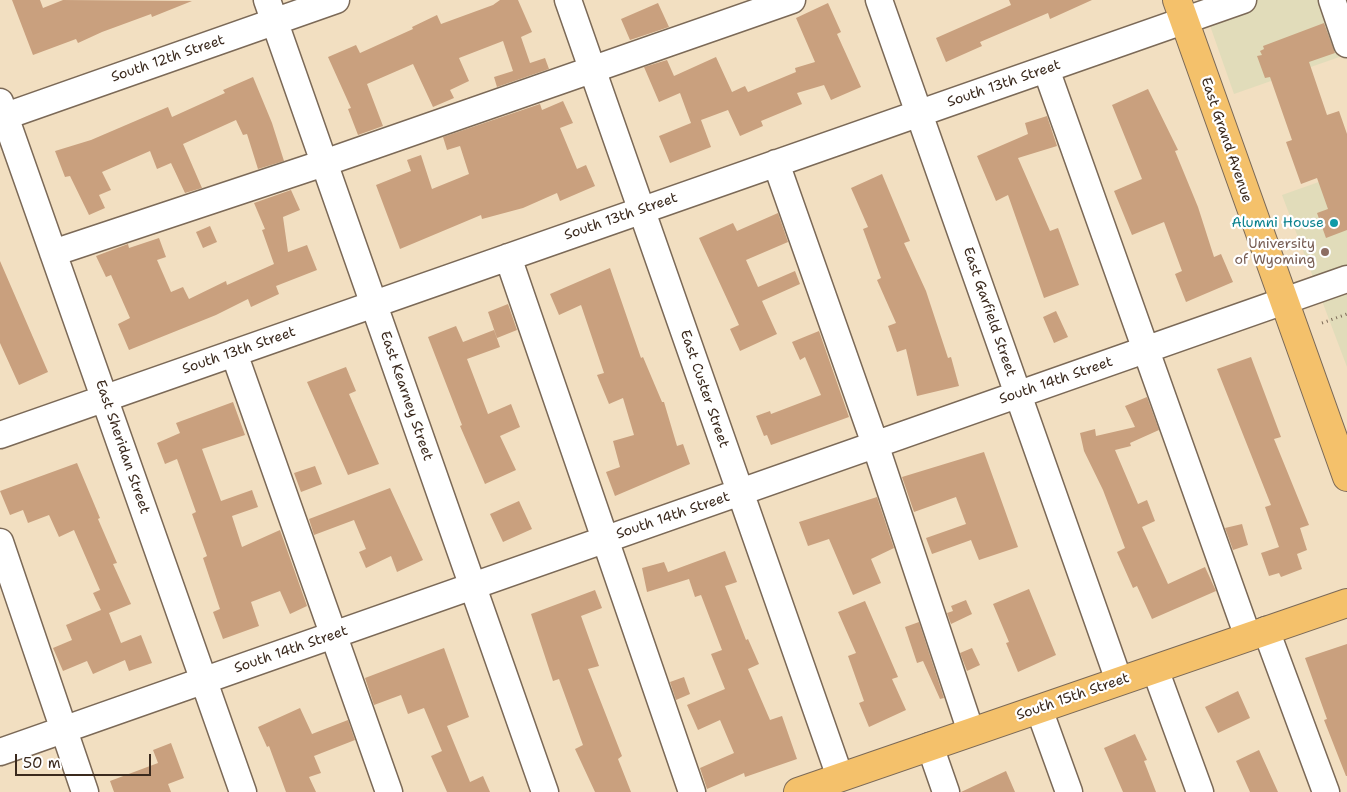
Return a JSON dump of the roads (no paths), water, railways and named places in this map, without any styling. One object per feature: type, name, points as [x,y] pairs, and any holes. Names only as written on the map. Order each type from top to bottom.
[{"type":"main road","name":"East Grand Avenue","points":[[1181,10],[1283,301],[1347,476]]},
{"type":"main road","name":"South 15th Street","points":[[809,790],[930,746],[1347,602]]},
{"type":"street","name":"South 12th Street","points":[[2,112],[271,11],[336,0]]},
{"type":"street","name":"East Custer Street","points":[[568,0],[840,778]]},
{"type":"street","points":[[53,253],[324,163],[792,0]]},
{"type":"street","name":"East Garfield Street","points":[[879,0],[1119,681]]},
{"type":"street","name":"South 13th Street","points":[[0,433],[1046,69],[1181,10],[1243,0]]},
{"type":"street","points":[[1332,0],[1347,44]]},
{"type":"street","name":"East Kearney Street","points":[[271,11],[545,792]]},
{"type":"street","points":[[1046,69],[1146,349],[1257,634],[1326,792]]},
{"type":"street","name":"East Sheridan Street","points":[[2,112],[243,792]]},
{"type":"street","points":[[776,163],[876,444],[971,732]]},
{"type":"street","points":[[508,257],[692,792]]},
{"type":"street","name":"South 14th Street","points":[[0,752],[1347,279]]},
{"type":"street","points":[[234,352],[335,634],[389,792]]},
{"type":"street","points":[[0,542],[85,792]]},
{"type":"street","points":[[1155,669],[1200,792]]},
{"type":"street","points":[[1039,709],[1070,792]]},
{"type":"street","points":[[930,746],[946,792]]},
{"type":"place","name":"Alumni House","points":[[1334,223]]},
{"type":"place","name":"University of Wyoming","points":[[1325,252]]}]
